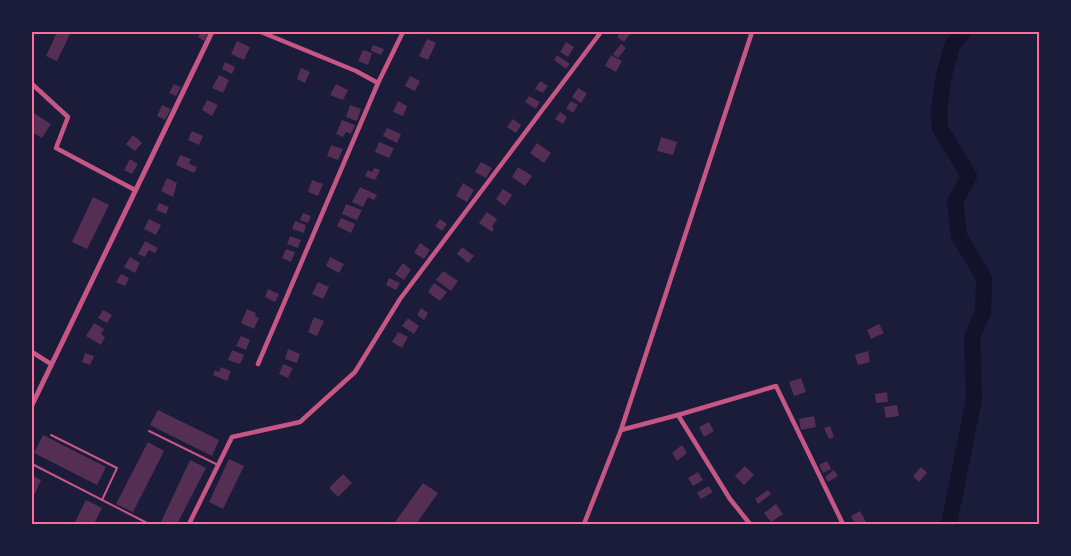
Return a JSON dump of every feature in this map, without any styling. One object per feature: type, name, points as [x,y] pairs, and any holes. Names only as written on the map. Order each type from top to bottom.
[{"type":"street","points":[[32,405],[212,32]]},
{"type":"street","points":[[261,32],[357,70],[378,83]]},
{"type":"street","points":[[258,364],[378,83],[403,32]]},
{"type":"street","points":[[189,525],[232,437],[300,422],[355,372],[400,299],[601,32]]},
{"type":"street","points":[[584,525],[621,430],[752,32]]},
{"type":"street","points":[[32,84],[68,117],[56,148],[135,190]]},
{"type":"street","points":[[32,352],[51,364]]},
{"type":"street","points":[[621,430],[776,386],[843,525]]},
{"type":"street","points":[[678,415],[730,499],[750,525]]},
{"type":"lane","points":[[149,430],[218,465]]},
{"type":"lane","points":[[51,435],[117,468],[102,500]]},
{"type":"lane","points":[[32,464],[149,525]]},
{"type":"building","points":[[57,32],[70,34],[57,61],[46,56]]},
{"type":"building","points":[[201,32],[209,32],[204,41],[198,37]]},
{"type":"building","points":[[621,32],[630,34],[624,42],[617,37]]},
{"type":"building","points":[[427,39],[436,43],[428,60],[419,56]]},
{"type":"building","points":[[237,41],[250,47],[244,60],[231,54]]},
{"type":"building","points":[[566,42],[574,47],[568,57],[560,52]]},
{"type":"building","points":[[621,44],[626,48],[618,58],[613,54]]},
{"type":"building","points":[[373,45],[384,49],[381,55],[371,51]]},
{"type":"building","points":[[363,50],[372,53],[368,65],[358,61]]},
{"type":"building","points":[[557,55],[570,64],[566,69],[554,60]]},
{"type":"building","points":[[611,55],[622,61],[616,72],[605,66]]},
{"type":"building","points":[[225,62],[235,67],[232,74],[222,69]]},
{"type":"building","points":[[301,68],[310,72],[305,83],[297,79]]},
{"type":"building","points":[[219,75],[229,80],[223,93],[212,88]]},
{"type":"building","points":[[410,76],[420,81],[415,91],[405,86]]},
{"type":"building","points":[[540,81],[548,86],[543,93],[535,89]]},
{"type":"building","points":[[174,84],[181,87],[176,96],[169,93]]},
{"type":"building","points":[[336,84],[348,90],[343,100],[330,95]]},
{"type":"building","points":[[578,88],[587,93],[581,103],[572,97]]},
{"type":"building","points":[[529,96],[540,102],[536,109],[525,102]]},
{"type":"building","points":[[207,100],[218,105],[212,116],[202,110]]},
{"type":"building","points":[[398,101],[407,106],[403,116],[393,112]]},
{"type":"building","points":[[571,101],[578,105],[573,113],[566,108]]},
{"type":"building","points":[[162,105],[171,109],[165,120],[157,116]]},
{"type":"building","points":[[350,105],[361,109],[357,121],[346,117]]},
{"type":"building","points":[[32,112],[51,124],[42,138],[32,132]]},
{"type":"building","points":[[560,112],[567,117],[563,124],[555,119]]},
{"type":"building","points":[[513,119],[521,125],[516,133],[507,127]]},
{"type":"building","points":[[342,120],[355,125],[351,134],[346,132],[343,137],[336,134]]},
{"type":"building","points":[[387,128],[401,134],[397,143],[383,136]]},
{"type":"building","points":[[192,131],[203,136],[199,145],[188,140]]},
{"type":"building","points":[[133,135],[142,143],[135,151],[126,144]]},
{"type":"building","points":[[661,137],[677,142],[673,155],[657,151]]},
{"type":"building","points":[[379,142],[394,148],[389,158],[375,152]]},
{"type":"building","points":[[537,143],[551,153],[544,163],[530,153]]},
{"type":"building","points":[[331,145],[343,149],[338,160],[327,156]]},
{"type":"building","points":[[180,155],[191,159],[189,164],[197,167],[194,173],[176,165]]},
{"type":"building","points":[[130,159],[138,164],[132,174],[124,170]]},
{"type":"building","points":[[481,162],[492,168],[486,178],[475,172]]},
{"type":"building","points":[[518,167],[532,176],[525,186],[512,177]]},
{"type":"building","points":[[374,168],[380,170],[375,180],[365,176],[368,170],[372,172]]},
{"type":"building","points":[[167,178],[177,183],[173,197],[161,191]]},
{"type":"building","points":[[312,180],[323,184],[318,196],[308,192]]},
{"type":"building","points":[[463,183],[474,190],[467,202],[456,196]]},
{"type":"building","points":[[360,187],[377,195],[374,200],[368,197],[363,207],[352,202]]},
{"type":"building","points":[[503,189],[512,195],[505,206],[496,199]]},
{"type":"building","points":[[93,197],[109,205],[87,249],[72,242]]},
{"type":"building","points":[[159,203],[169,207],[166,214],[156,210]]},
{"type":"building","points":[[346,204],[362,210],[357,220],[342,214]]},
{"type":"building","points":[[487,212],[497,219],[492,232],[479,223]]},
{"type":"building","points":[[303,213],[311,216],[308,223],[300,220]]},
{"type":"building","points":[[341,218],[355,224],[351,233],[337,226]]},
{"type":"building","points":[[149,219],[161,225],[156,235],[144,229]]},
{"type":"building","points":[[440,219],[447,224],[442,231],[435,226]]},
{"type":"building","points":[[295,221],[306,225],[304,233],[292,229]]},
{"type":"building","points":[[290,236],[301,240],[298,248],[287,244]]},
{"type":"building","points":[[145,241],[158,248],[155,253],[149,250],[145,257],[138,254]]},
{"type":"building","points":[[420,243],[430,250],[424,259],[414,253]]},
{"type":"building","points":[[462,247],[474,256],[468,263],[457,254]]},
{"type":"building","points":[[286,249],[295,252],[291,262],[282,258]]},
{"type":"building","points":[[130,257],[140,263],[135,273],[124,267]]},
{"type":"building","points":[[330,257],[344,264],[339,273],[326,266]]},
{"type":"building","points":[[403,263],[411,270],[404,280],[395,274]]},
{"type":"building","points":[[443,271],[458,281],[451,291],[436,280]]},
{"type":"building","points":[[121,274],[129,278],[125,286],[116,282]]},
{"type":"building","points":[[389,278],[400,283],[396,290],[386,285]]},
{"type":"building","points":[[318,282],[329,287],[323,299],[312,294]]},
{"type":"building","points":[[434,283],[447,292],[440,301],[428,292]]},
{"type":"building","points":[[268,289],[279,294],[275,302],[265,297]]},
{"type":"building","points":[[421,308],[428,313],[424,320],[417,315]]},
{"type":"building","points":[[247,309],[256,313],[255,316],[259,318],[254,329],[241,323]]},
{"type":"building","points":[[103,310],[112,315],[107,323],[98,318]]},
{"type":"building","points":[[314,317],[324,321],[317,336],[308,332]]},
{"type":"building","points":[[408,318],[419,326],[414,334],[402,326]]},
{"type":"building","points":[[94,323],[104,329],[101,334],[105,337],[101,345],[86,336]]},
{"type":"building","points":[[879,324],[884,333],[871,339],[867,330]]},
{"type":"building","points":[[398,332],[408,337],[402,348],[392,342]]},
{"type":"building","points":[[241,336],[250,340],[246,350],[236,346]]},
{"type":"building","points":[[288,349],[300,354],[297,363],[285,359]]},
{"type":"building","points":[[232,350],[244,355],[240,364],[228,360]]},
{"type":"building","points":[[868,351],[870,362],[858,365],[855,355]]},
{"type":"building","points":[[85,353],[94,356],[90,365],[82,362]]},
{"type":"building","points":[[283,364],[293,368],[288,378],[279,374]]},
{"type":"building","points":[[221,367],[231,371],[227,381],[213,375],[215,370],[219,372]]},
{"type":"building","points":[[801,378],[806,392],[794,396],[789,382]]},
{"type":"building","points":[[887,392],[888,402],[876,403],[875,394]]},
{"type":"building","points":[[897,405],[899,416],[886,418],[884,407]]},
{"type":"building","points":[[158,410],[219,440],[212,456],[150,425]]},
{"type":"building","points":[[814,416],[816,427],[801,430],[799,419]]},
{"type":"building","points":[[709,422],[714,431],[704,437],[699,427]]},
{"type":"building","points":[[830,426],[834,437],[829,439],[824,428]]},
{"type":"building","points":[[43,435],[106,467],[97,485],[34,453]]},
{"type":"building","points":[[148,442],[164,451],[133,512],[116,504]]},
{"type":"building","points":[[682,445],[687,453],[677,461],[672,453]]},
{"type":"building","points":[[229,459],[244,466],[223,509],[209,502]]},
{"type":"building","points":[[190,460],[206,468],[177,524],[160,524]]},
{"type":"building","points":[[827,461],[831,469],[823,473],[819,465]]},
{"type":"building","points":[[745,466],[754,475],[744,485],[735,476]]},
{"type":"building","points":[[921,467],[927,473],[919,482],[913,476]]},
{"type":"building","points":[[834,470],[838,476],[828,482],[825,477]]},
{"type":"building","points":[[698,472],[703,480],[693,486],[688,478]]},
{"type":"building","points":[[343,474],[352,483],[338,497],[329,488]]},
{"type":"building","points":[[32,475],[41,480],[32,500]]},
{"type":"building","points":[[423,483],[438,493],[416,524],[395,522]]},
{"type":"building","points":[[708,486],[713,492],[701,499],[697,493]]},
{"type":"building","points":[[768,490],[771,494],[758,504],[755,499]]},
{"type":"building","points":[[86,500],[102,508],[94,524],[74,524]]},
{"type":"building","points":[[776,504],[783,514],[771,522],[764,513]]},
{"type":"building","points":[[860,511],[866,522],[855,524],[851,516]]},
{"type":"waterway","points":[[949,524],[974,399],[972,337],[983,312],[984,278],[959,236],[955,202],[969,176],[940,128],[939,110],[944,75],[952,46],[963,32]]}]
